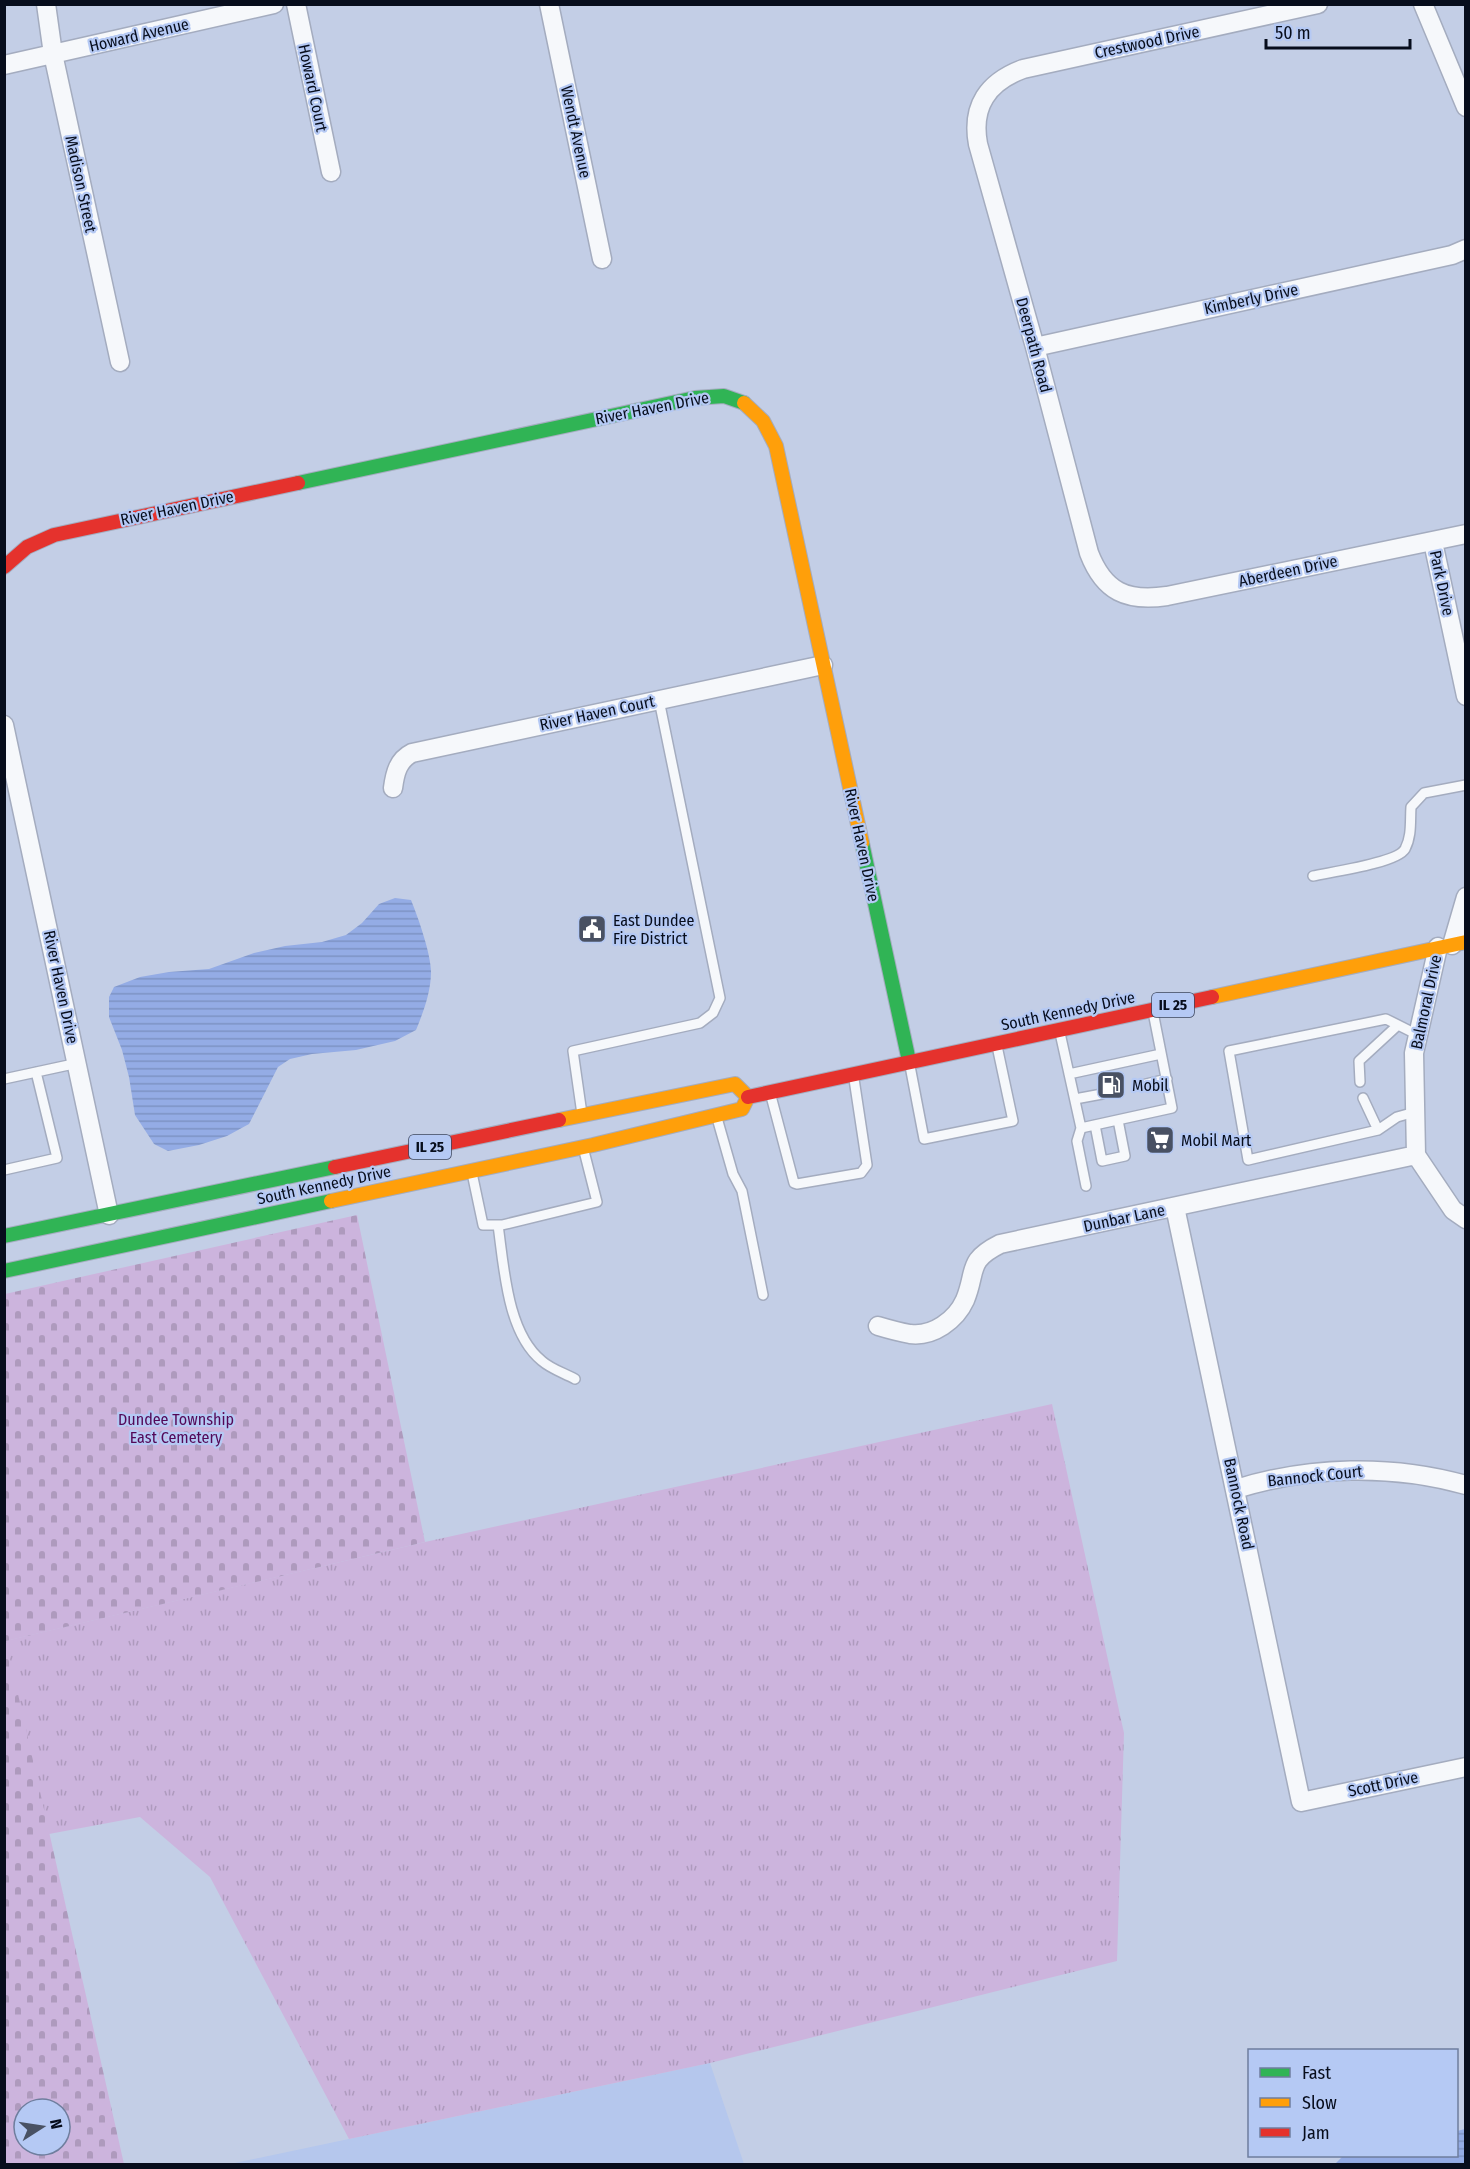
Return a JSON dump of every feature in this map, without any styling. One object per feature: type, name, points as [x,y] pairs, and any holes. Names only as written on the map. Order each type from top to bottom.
[{"type":"main road","name":"River Haven Drive","points":[[4,567],[24,549],[54,534],[691,399],[726,396],[737,398],[758,414],[774,440],[909,1061]]},
{"type":"main road","name":"South Kennedy Drive","points":[[748,1097],[1452,945]]},
{"type":"main road","name":"South Kennedy Drive","points":[[4,1236],[735,1084],[748,1097]]},
{"type":"main road","name":"South Kennedy Drive","points":[[4,1271],[583,1147],[742,1109],[748,1097]]},
{"type":"street","name":"Madison Street","points":[[46,4],[53,54],[120,362]]},
{"type":"street","name":"Howard Avenue","points":[[4,65],[274,4]]},
{"type":"street","name":"Howard Court","points":[[296,4],[331,172]]},
{"type":"street","name":"Wendt Avenue","points":[[549,4],[602,259]]},
{"type":"street","name":"Crestwood Drive","points":[[985,98],[1000,80],[1023,69],[1318,4]]},
{"type":"street","points":[[1422,4],[1466,107]]},
{"type":"street","name":"Deerpath Road","points":[[985,98],[976,124],[978,144],[1035,347],[1089,553],[1098,571],[1113,587]]},
{"type":"street","name":"Kimberly Drive","points":[[1035,347],[1452,255],[1466,249]]},
{"type":"street","name":"Aberdeen Drive","points":[[1113,587],[1133,597],[1153,598],[1466,534]]},
{"type":"street","name":"Park Drive","points":[[1433,542],[1466,696]]},
{"type":"street","name":"River Haven Court","points":[[393,788],[399,765],[412,753],[823,665]]},
{"type":"street","name":"River Haven Drive","points":[[4,725],[10,775],[78,1063],[109,1215]]},
{"type":"street","points":[[1452,945],[1466,897]]},
{"type":"street","name":"Balmoral Drive","points":[[1416,1155],[1414,1053],[1418,1035],[1452,945]]},
{"type":"street","points":[[1416,1155],[1453,1210],[1466,1219]]},
{"type":"street","name":"Dunbar Lane","points":[[878,1326],[912,1334],[936,1329],[950,1322],[965,1300],[975,1264],[985,1252],[1000,1245],[1416,1155]]},
{"type":"street","name":"Bannock Road","points":[[1175,1207],[1301,1802]]},
{"type":"street","name":"Bannock Court","points":[[1236,1489],[1261,1481],[1338,1471],[1390,1472],[1434,1477],[1466,1485]]},
{"type":"street","name":"Scott Drive","points":[[1301,1802],[1466,1767]]},
{"type":"lane","points":[[582,1116],[573,1051],[700,1023],[717,1009],[720,998],[659,700]]},
{"type":"lane","points":[[1313,876],[1394,859],[1405,850],[1410,834],[1411,807],[1424,793],[1466,785]]},
{"type":"lane","points":[[1081,1128],[1172,1108],[1152,1009]]},
{"type":"lane","points":[[1415,1112],[1396,1117],[1378,1130],[1248,1160],[1229,1051],[1386,1020],[1418,1035]]},
{"type":"lane","points":[[1360,1082],[1359,1061],[1398,1025]]},
{"type":"lane","points":[[1060,1030],[1081,1128],[1077,1141],[1086,1186]]},
{"type":"lane","points":[[909,1061],[924,1139],[1013,1121],[997,1043]]},
{"type":"lane","points":[[1070,1074],[1161,1054]]},
{"type":"lane","points":[[4,1079],[78,1063]]},
{"type":"lane","points":[[4,1170],[57,1158],[36,1072]]},
{"type":"lane","points":[[770,1092],[794,1183],[861,1173],[867,1165],[853,1074]]},
{"type":"lane","points":[[1142,1084],[1167,1079]]},
{"type":"lane","points":[[1075,1099],[1102,1094]]},
{"type":"lane","points":[[1363,1098],[1378,1130]]},
{"type":"lane","points":[[717,1115],[734,1174],[742,1191],[764,1295]]},
{"type":"lane","points":[[1095,1125],[1102,1161],[1125,1155],[1118,1120]]},
{"type":"lane","points":[[471,1171],[483,1225],[498,1225],[597,1203],[583,1147]]},
{"type":"lane","points":[[498,1225],[512,1311],[528,1347],[543,1362],[575,1379]]},
{"type":"shaded area","points":[[395,898],[411,900],[429,956],[431,980],[416,1030],[395,1041],[356,1050],[312,1054],[290,1059],[278,1067],[249,1124],[227,1136],[199,1145],[168,1151],[154,1144],[135,1115],[122,1050],[109,1017],[109,997],[114,987],[140,977],[209,969],[254,953],[285,946],[322,942],[346,935],[362,923],[379,904]]},
{"type":"shaded area","points":[[710,2063],[744,2164],[230,2164]]},
{"type":"shaded area","points":[[1465,2129],[1465,2164],[1335,2164],[1342,2157],[1458,2157],[1458,2131]]},
{"type":"green space","name":"Dundee Township East Cemetery","points":[[357,1215],[425,1542],[6,1641],[124,2164],[5,2164],[5,1294]]},
{"type":"green space","points":[[1052,1404],[1124,1733],[1117,1961],[710,2063],[349,2139],[210,1877],[140,1817],[49,1834],[5,1641],[425,1542]]},
{"type":"traffic: fast","points":[[298,483],[695,398],[724,396],[744,403]]},
{"type":"traffic: fast","points":[[862,843],[909,1061]]},
{"type":"traffic: fast","points":[[4,1236],[335,1167]]},
{"type":"traffic: fast","points":[[4,1271],[331,1201]]},
{"type":"traffic: slow","points":[[744,403],[763,421],[776,446],[862,843]]},
{"type":"traffic: slow","points":[[1212,997],[1466,942]]},
{"type":"traffic: slow","points":[[559,1120],[735,1084],[748,1097]]},
{"type":"traffic: slow","points":[[331,1201],[593,1145],[742,1109],[748,1097]]},
{"type":"traffic: jam","points":[[4,567],[27,547],[54,535],[298,483]]},
{"type":"traffic: jam","points":[[748,1097],[1212,997]]},
{"type":"traffic: jam","points":[[335,1167],[559,1120]]},
{"type":"place","name":"East Dundee Fire District","points":[[592,929]]},
{"type":"place","name":"Mobil","points":[[1111,1085]]},
{"type":"place","name":"Mobil Mart","points":[[1160,1140]]}]
